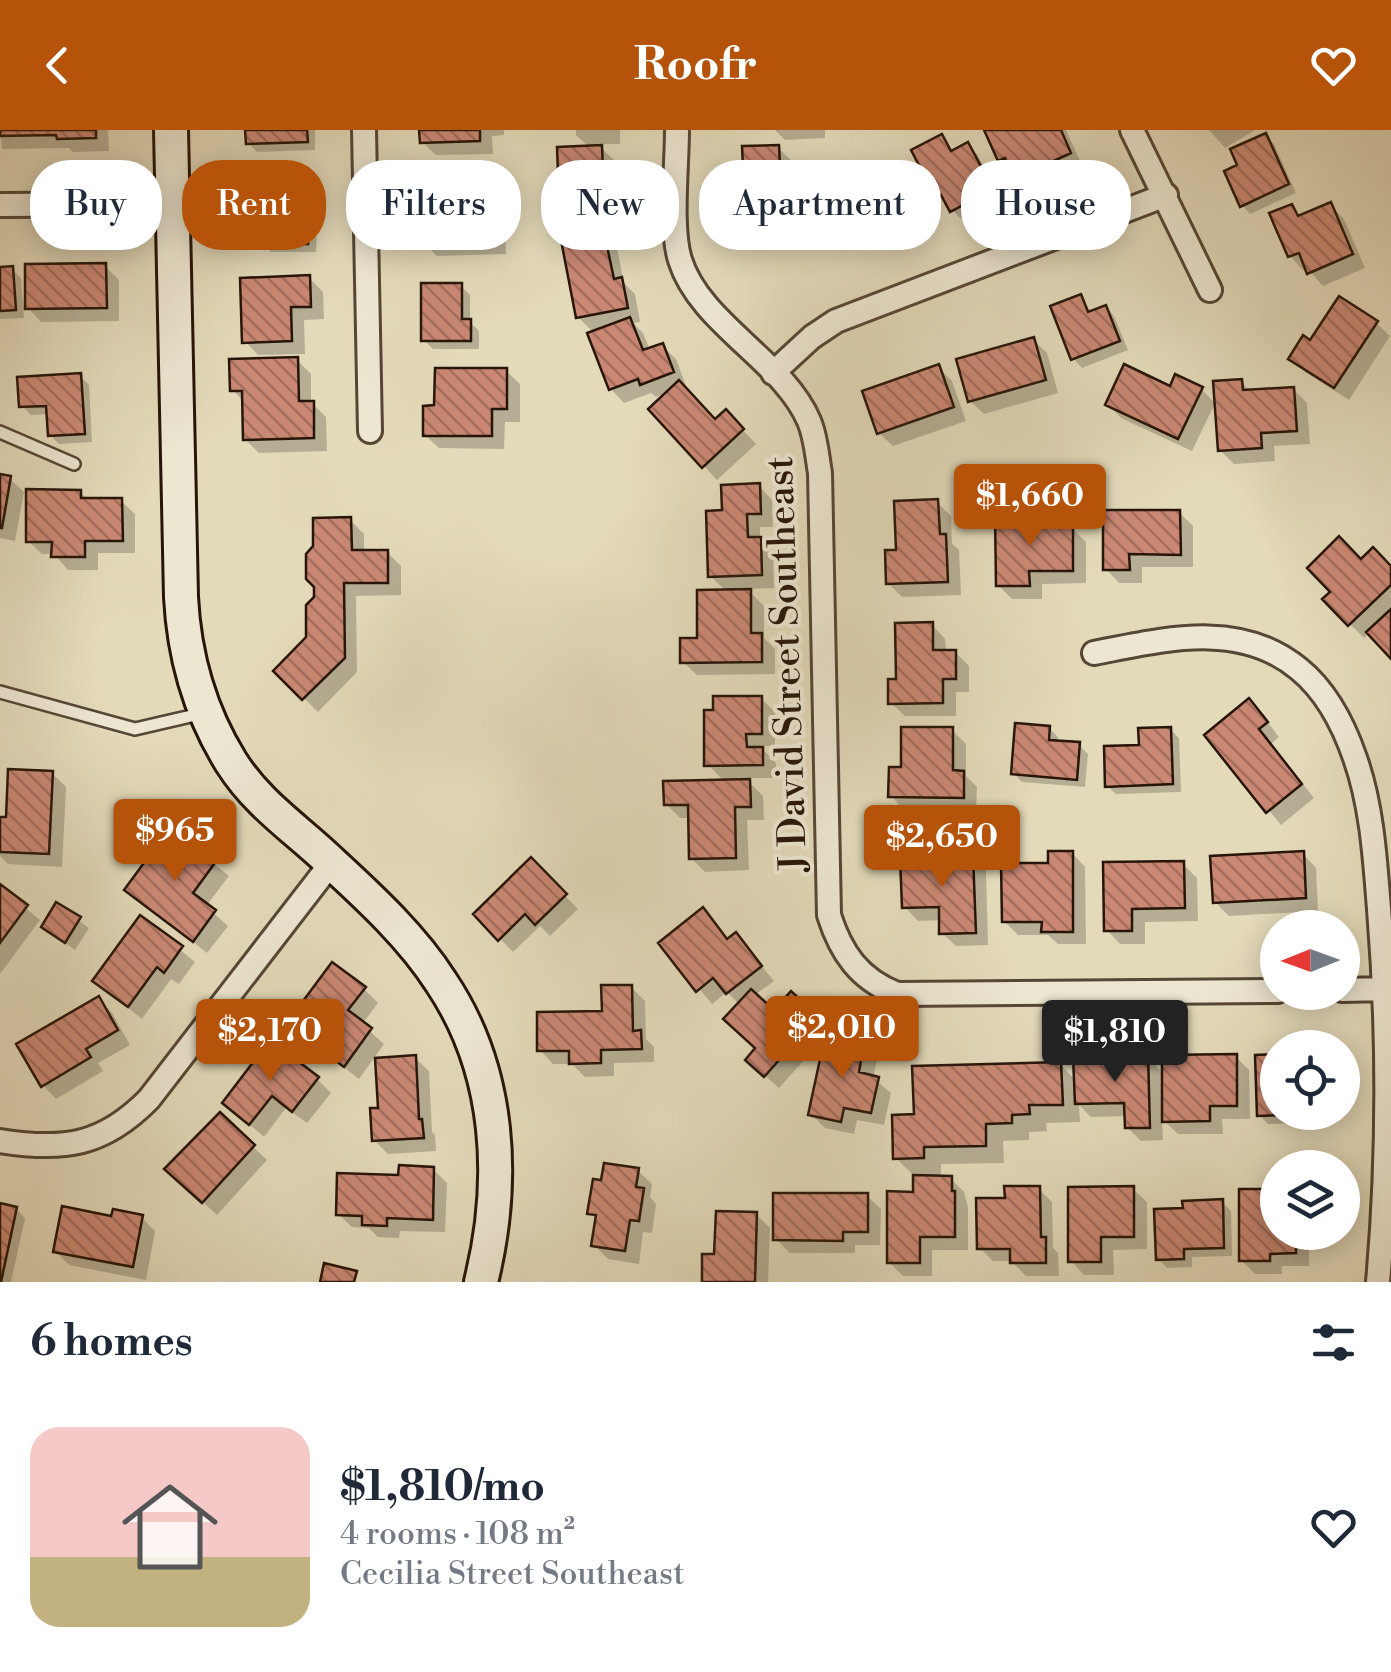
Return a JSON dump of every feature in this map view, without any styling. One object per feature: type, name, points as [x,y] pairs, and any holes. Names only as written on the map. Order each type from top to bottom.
[{"type":"street","points":[[171,130],[182,629],[204,713],[253,791],[270,811],[332,862],[416,949],[442,982],[461,1017],[489,1096],[496,1170],[496,1212],[481,1282]]},
{"type":"street","points":[[364,130],[370,431]]},
{"type":"street","name":"J David Street Southeast","points":[[677,130],[680,262],[701,296],[773,373],[810,423],[820,474],[829,915],[845,956],[876,986],[897,994],[1260,991]]},
{"type":"street","points":[[1132,130],[1210,290]]},
{"type":"street","points":[[773,373],[812,336],[836,321],[1166,195]]},
{"type":"street","points":[[0,205],[172,204]]},
{"type":"street","points":[[1094,654],[1181,636],[1210,635],[1269,652],[1298,668],[1321,693],[1340,723],[1356,760],[1364,795],[1375,864],[1386,989],[1389,1088],[1378,1282]]},
{"type":"street","points":[[0,1141],[33,1146],[73,1144],[126,1122],[149,1099],[332,862]]},
{"type":"street","points":[[1360,990],[1386,989]]},
{"type":"lane","points":[[0,432],[74,464]]},
{"type":"lane","points":[[0,692],[135,729],[204,713]]},
{"type":"building","points":[[0,130],[96,130],[96,138],[0,136]]},
{"type":"building","points":[[245,130],[307,130],[308,142],[246,144]]},
{"type":"building","points":[[419,130],[480,130],[480,141],[420,143]]},
{"type":"building","points":[[984,130],[1061,130],[1071,153],[1056,160],[998,160]]},
{"type":"building","points":[[1266,133],[1289,184],[1240,207],[1224,171],[1237,165],[1230,149]]},
{"type":"building","points":[[942,134],[951,151],[968,142],[978,160],[961,160],[961,206],[950,212],[941,195],[941,160],[916,160],[911,150]]},
{"type":"building","points":[[602,145],[603,160],[557,160],[557,147]]},
{"type":"building","points":[[779,145],[780,160],[743,160],[742,146]]},
{"type":"building","points":[[1331,202],[1353,254],[1307,274],[1299,253],[1288,257],[1269,213],[1292,204],[1298,216]]},
{"type":"building","points":[[563,250],[608,250],[614,279],[622,277],[628,308],[576,318]]},
{"type":"building","points":[[106,263],[107,308],[25,309],[25,264]]},
{"type":"building","points":[[13,266],[16,310],[0,311],[0,267]]},
{"type":"building","points":[[310,275],[311,307],[291,307],[292,341],[242,343],[240,278]]},
{"type":"building","points":[[421,283],[462,283],[462,319],[471,319],[471,341],[421,341]]},
{"type":"building","points":[[1081,294],[1088,312],[1106,305],[1120,341],[1071,360],[1050,306]]},
{"type":"building","points":[[1339,296],[1378,321],[1334,388],[1288,359],[1303,335],[1310,340]]},
{"type":"building","points":[[630,317],[643,350],[663,343],[674,372],[640,385],[638,379],[609,390],[587,333]]},
{"type":"building","points":[[1034,337],[1046,380],[968,402],[956,359]]},
{"type":"building","points":[[298,357],[299,401],[314,401],[314,438],[243,440],[242,391],[230,391],[229,359]]},
{"type":"building","points":[[939,364],[954,407],[877,434],[862,391]]},
{"type":"building","points":[[1124,364],[1170,386],[1175,374],[1203,387],[1178,439],[1105,405]]},
{"type":"building","points":[[435,368],[507,368],[507,409],[492,409],[492,436],[423,436],[423,406],[434,405]]},
{"type":"building","points":[[81,373],[85,434],[48,436],[46,406],[19,407],[17,377]]},
{"type":"building","points":[[1242,379],[1243,390],[1294,387],[1297,431],[1261,433],[1262,448],[1218,451],[1213,381]]},
{"type":"building","points":[[679,380],[715,419],[726,409],[744,429],[702,468],[648,409]]},
{"type":"building","points":[[0,474],[11,476],[2,528],[0,528]]},
{"type":"building","points":[[760,483],[761,514],[747,514],[748,537],[761,537],[762,575],[708,577],[706,511],[722,510],[721,485]]},
{"type":"building","points":[[26,489],[81,490],[81,498],[122,498],[123,541],[85,541],[85,557],[51,557],[52,542],[26,542]]},
{"type":"building","points":[[938,499],[940,534],[946,534],[948,582],[886,584],[885,550],[896,550],[894,501]]},
{"type":"building","points":[[1103,510],[1180,510],[1181,555],[1129,554],[1130,570],[1103,570]]},
{"type":"building","points":[[995,515],[1040,515],[1040,526],[1073,526],[1073,571],[1029,571],[1030,586],[996,586]]},
{"type":"building","points":[[351,517],[352,550],[388,550],[388,583],[344,583],[345,658],[302,700],[273,671],[306,637],[306,605],[314,597],[314,587],[306,579],[306,554],[313,546],[313,518]]},
{"type":"building","points":[[1339,536],[1361,559],[1373,547],[1391,566],[1391,585],[1348,626],[1322,599],[1330,592],[1307,568]]},
{"type":"building","points":[[751,589],[751,633],[762,633],[762,662],[680,663],[680,638],[697,638],[697,590]]},
{"type":"building","points":[[1391,609],[1391,659],[1366,632]]},
{"type":"building","points":[[933,622],[933,650],[956,650],[956,679],[943,679],[943,703],[888,704],[888,679],[896,679],[895,623]]},
{"type":"building","points":[[713,696],[762,696],[762,734],[746,734],[747,747],[763,747],[763,765],[704,766],[704,710],[713,710]]},
{"type":"building","points":[[1249,698],[1268,722],[1259,729],[1302,784],[1266,813],[1204,735]]},
{"type":"building","points":[[1015,723],[1050,726],[1049,740],[1080,742],[1077,780],[1011,774]]},
{"type":"building","points":[[901,727],[953,727],[953,770],[964,771],[964,798],[888,797],[889,767],[901,767]]},
{"type":"building","points":[[1171,727],[1173,784],[1105,787],[1104,746],[1139,745],[1138,728]]},
{"type":"building","points":[[8,769],[53,771],[49,854],[0,852],[0,817],[6,817]]},
{"type":"building","points":[[750,779],[751,807],[735,807],[736,858],[689,859],[688,805],[664,805],[663,781]]},
{"type":"building","points":[[171,826],[217,860],[193,893],[216,910],[193,942],[124,890]]},
{"type":"building","points":[[1048,851],[1073,851],[1073,932],[1041,932],[1042,922],[1002,922],[1001,863],[1048,863]]},
{"type":"building","points":[[1304,851],[1306,898],[1213,903],[1210,856]]},
{"type":"building","points":[[973,855],[976,933],[939,934],[939,907],[902,908],[900,857]]},
{"type":"building","points":[[531,857],[567,894],[535,925],[525,914],[498,941],[473,914]]},
{"type":"building","points":[[1184,861],[1185,908],[1132,909],[1132,931],[1104,931],[1103,862]]},
{"type":"building","points":[[0,884],[28,905],[0,943]]},
{"type":"building","points":[[56,902],[81,917],[65,943],[41,927]]},
{"type":"building","points":[[703,907],[727,939],[736,932],[762,966],[726,994],[713,978],[696,992],[658,943]]},
{"type":"building","points":[[140,915],[183,946],[164,973],[157,967],[128,1007],[92,981]]},
{"type":"building","points":[[332,962],[366,987],[348,1010],[372,1028],[344,1067],[286,1024]]},
{"type":"building","points":[[601,985],[632,985],[633,1031],[641,1030],[642,1049],[601,1050],[601,1063],[569,1064],[569,1051],[537,1051],[537,1012],[602,1011]]},
{"type":"building","points":[[751,989],[774,1010],[791,991],[818,1016],[764,1077],[745,1060],[755,1048],[723,1019]]},
{"type":"building","points":[[99,996],[118,1030],[86,1049],[91,1057],[41,1087],[16,1044]]},
{"type":"building","points":[[825,1036],[864,1044],[859,1072],[879,1077],[871,1113],[844,1108],[841,1122],[808,1115]]},
{"type":"building","points":[[270,1040],[319,1077],[292,1112],[272,1096],[249,1125],[222,1103]]},
{"type":"building","points":[[1148,1054],[1150,1128],[1125,1128],[1124,1103],[1075,1104],[1073,1056]]},
{"type":"building","points":[[1237,1054],[1237,1106],[1210,1106],[1210,1121],[1162,1122],[1162,1055]]},
{"type":"building","points":[[416,1055],[419,1119],[424,1138],[372,1141],[370,1108],[378,1108],[375,1058]]},
{"type":"building","points":[[1255,1055],[1260,1055],[1260,1116],[1257,1116]]},
{"type":"building","points":[[1061,1062],[1063,1105],[1029,1105],[1030,1114],[1012,1115],[1012,1123],[986,1124],[986,1146],[924,1147],[924,1158],[893,1159],[892,1115],[914,1114],[912,1066]]},
{"type":"building","points":[[220,1112],[255,1145],[202,1203],[164,1169]]},
{"type":"building","points":[[604,1163],[639,1168],[636,1187],[644,1188],[639,1221],[630,1220],[625,1251],[591,1246],[596,1215],[587,1214],[593,1179],[601,1180]]},
{"type":"building","points":[[399,1165],[434,1167],[433,1220],[387,1218],[387,1226],[362,1225],[362,1216],[336,1215],[337,1173],[398,1175]]},
{"type":"building","points":[[913,1175],[952,1176],[955,1237],[920,1237],[920,1263],[887,1263],[887,1191],[913,1192]]},
{"type":"building","points":[[1004,1186],[1040,1186],[1046,1263],[1010,1263],[1010,1249],[977,1249],[976,1198],[1005,1198]]},
{"type":"building","points":[[1134,1186],[1134,1237],[1101,1237],[1101,1262],[1068,1262],[1068,1187]]},
{"type":"building","points":[[1239,1189],[1260,1189],[1260,1250],[1296,1253],[1270,1254],[1270,1261],[1239,1261]]},
{"type":"building","points":[[773,1193],[868,1193],[868,1232],[843,1232],[843,1241],[773,1240]]},
{"type":"building","points":[[1223,1199],[1224,1248],[1184,1249],[1184,1259],[1156,1260],[1154,1209],[1183,1208],[1182,1201]]},
{"type":"building","points":[[0,1203],[17,1207],[1,1282],[0,1282]]},
{"type":"building","points":[[62,1206],[111,1216],[113,1209],[143,1215],[133,1267],[53,1252]]},
{"type":"building","points":[[716,1211],[757,1212],[755,1282],[702,1282],[702,1254],[714,1254]]},
{"type":"building","points":[[324,1263],[357,1271],[354,1282],[320,1282]]}]
